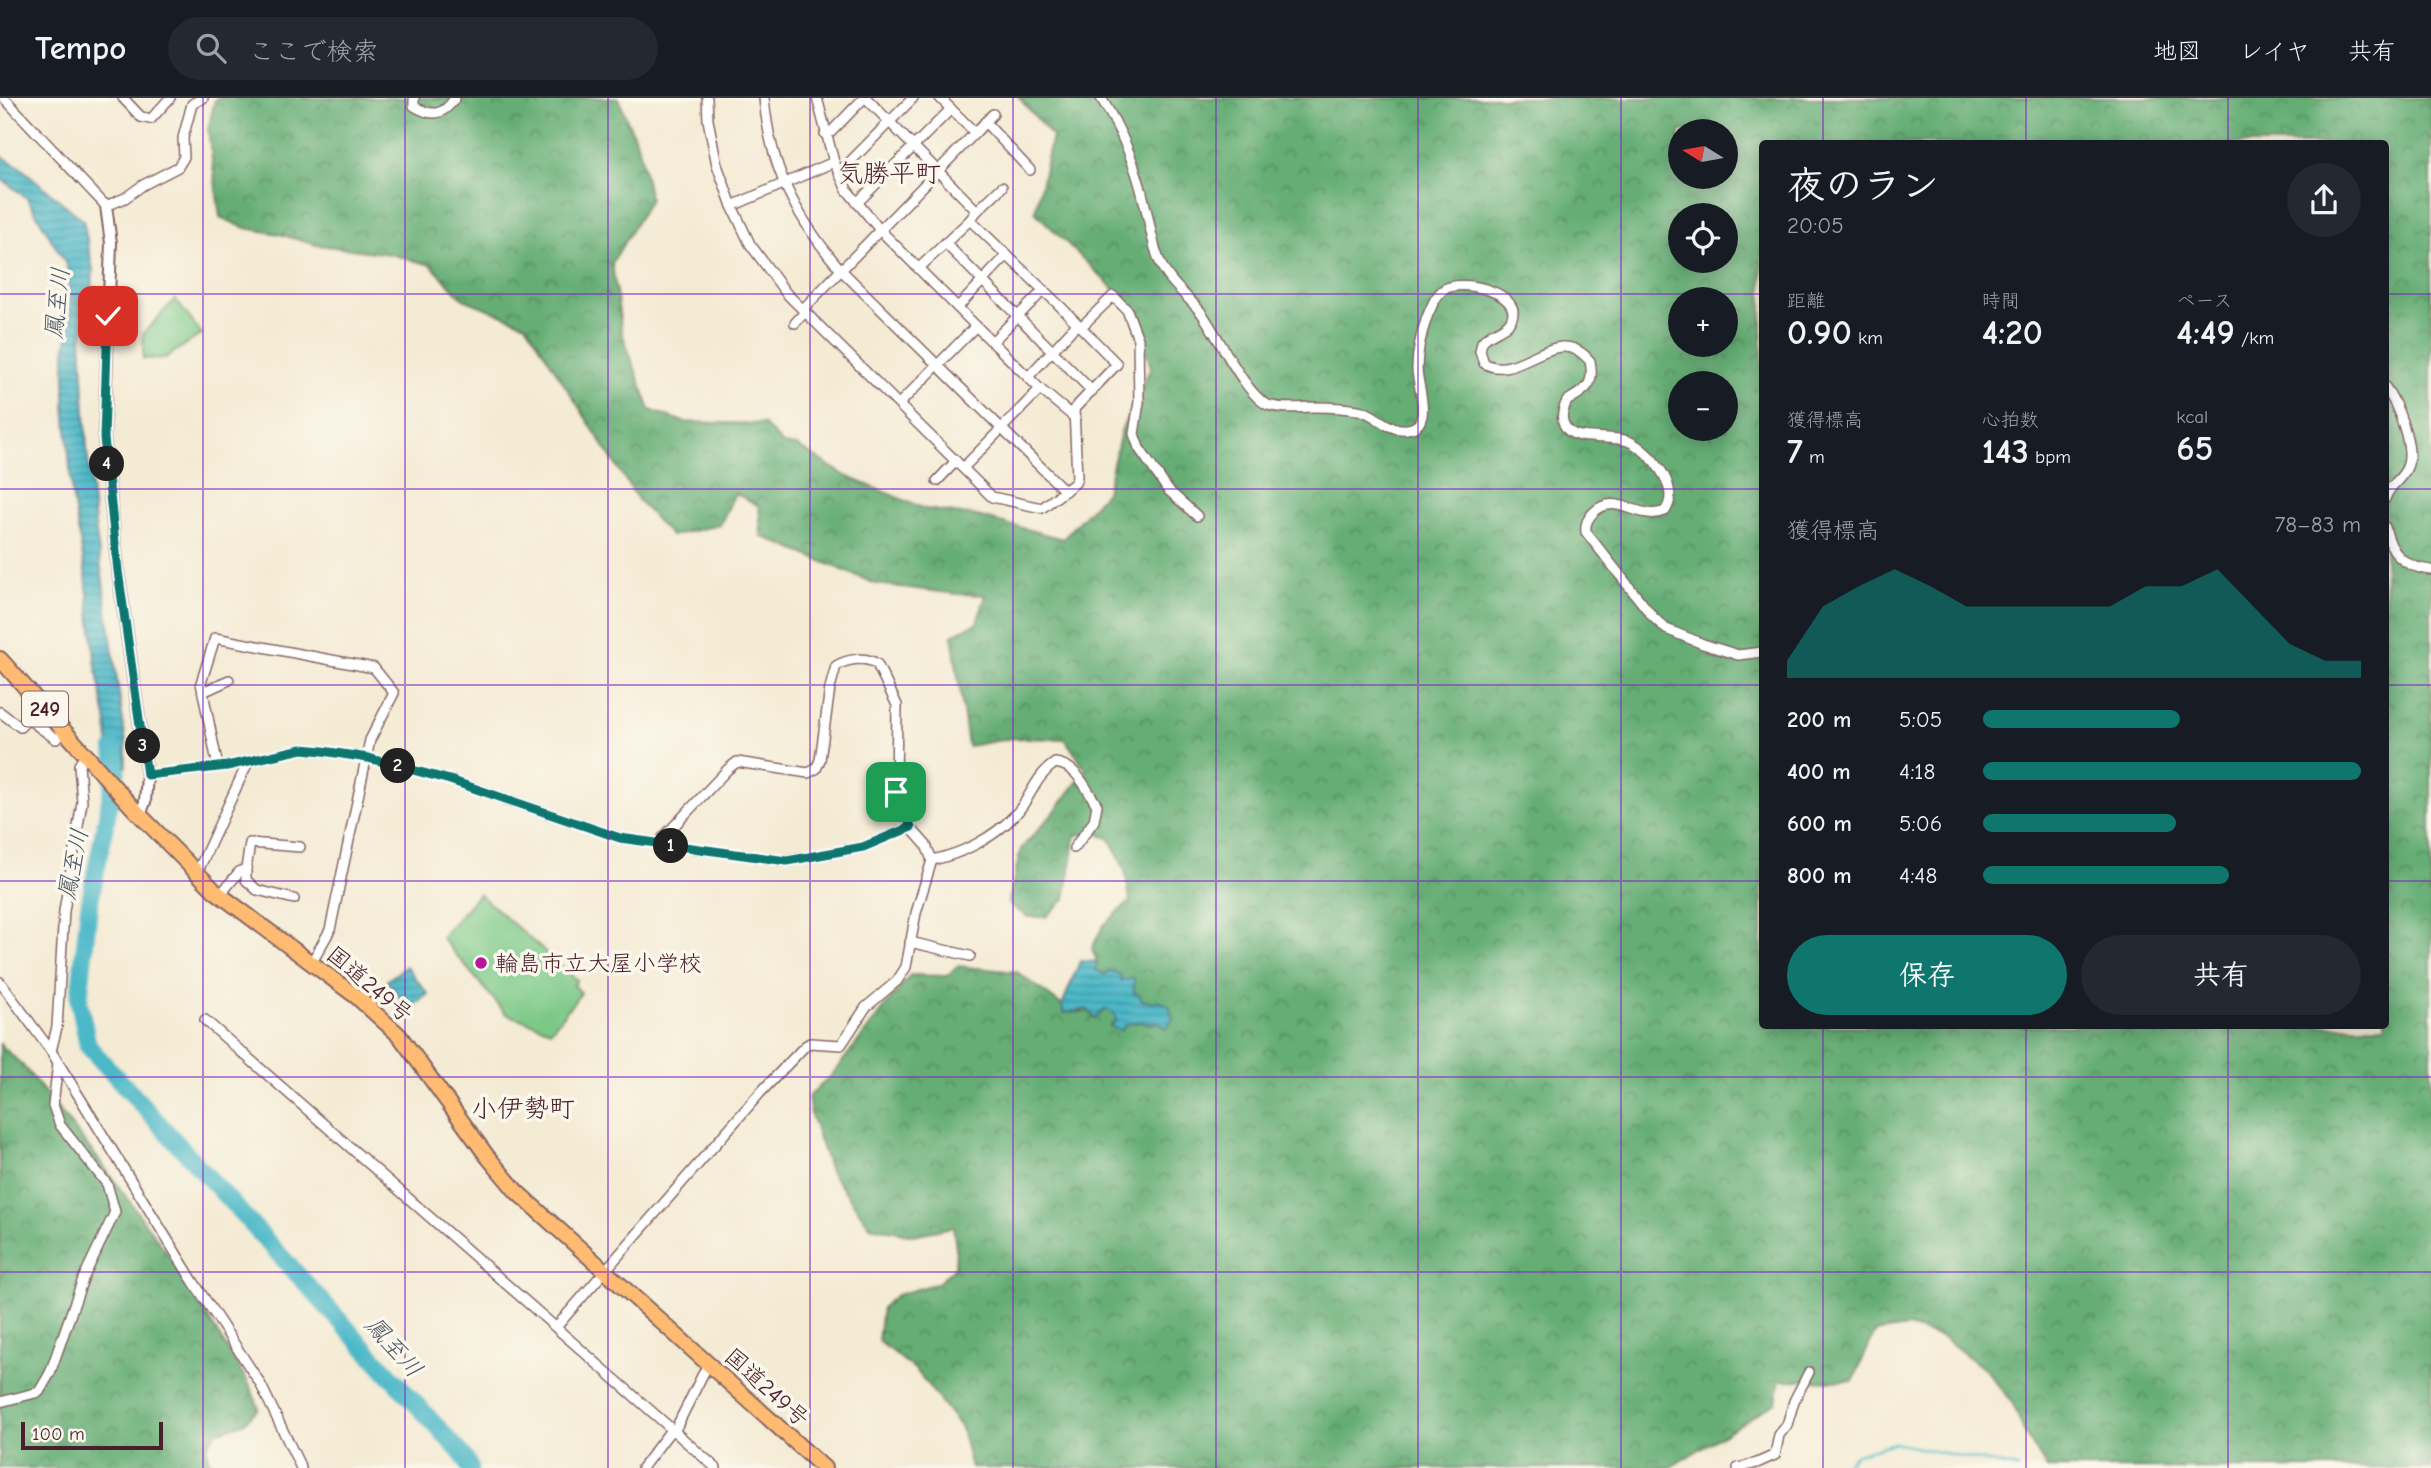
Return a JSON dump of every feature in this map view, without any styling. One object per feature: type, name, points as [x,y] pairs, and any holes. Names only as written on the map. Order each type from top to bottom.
[{"type":"highway","name":"国道249号","points":[[0,659],[137,812],[220,895],[357,997],[399,1035],[487,1156],[517,1192],[824,1468]]},
{"type":"street","points":[[4,98],[106,206],[111,243],[104,438],[118,571],[147,775],[145,802],[137,812]]},
{"type":"street","points":[[123,98],[141,117],[151,119],[170,98]]},
{"type":"street","points":[[106,206],[178,167],[184,157],[183,138],[189,101],[203,98]]},
{"type":"street","points":[[414,98],[414,106],[435,113],[448,109],[455,98]]},
{"type":"street","points":[[707,98],[708,120],[717,165],[732,206],[764,266],[804,311],[995,498],[1042,508],[1075,483],[1077,478],[1074,409],[1117,365],[1044,290],[970,220]]},
{"type":"street","points":[[764,98],[771,147],[784,183],[806,227],[841,270],[1065,491]]},
{"type":"street","points":[[817,98],[834,162],[857,203],[880,230],[992,342],[1040,389],[1075,418]]},
{"type":"street","points":[[825,134],[831,132],[865,98],[977,211]]},
{"type":"street","points":[[839,173],[913,98]]},
{"type":"street","points":[[940,98],[975,133]]},
{"type":"street","points":[[1101,98],[1119,126],[1130,152],[1160,263],[1202,314],[1248,387],[1265,403],[1292,409],[1317,407],[1359,410],[1394,428],[1410,428],[1419,421],[1423,411],[1417,364],[1421,337],[1433,303],[1443,290],[1456,284],[1495,292],[1511,305],[1512,316],[1508,323],[1482,342],[1480,351],[1484,363],[1506,368],[1545,351],[1568,347],[1578,349],[1590,361],[1591,379],[1585,392],[1567,401],[1562,417],[1565,427],[1575,435],[1587,438],[1613,437],[1630,442],[1654,463],[1668,483],[1670,497],[1665,511],[1653,514],[1610,503],[1588,517],[1586,532],[1653,617],[1666,629],[1738,655],[1759,652]]},
{"type":"street","points":[[857,203],[951,108]]},
{"type":"street","points":[[795,323],[841,270],[993,114]]},
{"type":"street","points":[[985,122],[1030,170]]},
{"type":"street","points":[[732,206],[834,162]]},
{"type":"street","points":[[919,268],[1002,187]]},
{"type":"street","points":[[945,243],[1092,390]]},
{"type":"street","points":[[958,307],[1007,255]]},
{"type":"street","points":[[992,342],[1044,290]]},
{"type":"street","points":[[1028,377],[1113,296],[1127,310],[1138,339],[1139,401],[1134,434],[1139,448],[1168,490],[1197,516]]},
{"type":"street","points":[[899,404],[976,326]]},
{"type":"street","points":[[937,481],[960,465],[1040,389]]},
{"type":"street","points":[[2389,394],[2397,409],[2408,443],[2409,457],[2406,469],[2389,487]]},
{"type":"street","points":[[2389,543],[2398,557],[2411,566],[2431,570]]},
{"type":"street","points":[[218,767],[201,683],[215,638],[374,668],[394,693],[370,740],[330,930],[311,964]]},
{"type":"street","points":[[556,1326],[760,1093],[805,1046],[810,1043],[841,1045],[866,1007],[897,981],[906,967],[916,913],[932,860],[926,845],[911,827],[896,792],[897,705],[877,664],[872,660],[841,663],[832,674],[821,760],[816,769],[808,773],[737,762],[657,844]]},
{"type":"street","points":[[203,692],[229,680]]},
{"type":"street","points":[[0,712],[20,727],[29,719],[56,739],[66,732]]},
{"type":"street","points":[[147,775],[248,762],[302,749],[368,758],[487,791],[620,838],[787,861],[863,847],[911,827]]},
{"type":"street","points":[[51,1051],[57,1027],[64,911],[82,802],[79,765],[88,756]]},
{"type":"street","points":[[197,873],[248,762]]},
{"type":"street","points":[[932,860],[954,855],[974,845],[1016,815],[1038,778],[1055,764],[1062,764],[1075,772],[1097,805],[1094,821],[1074,848]]},
{"type":"street","points":[[294,899],[257,890],[246,880],[246,869],[250,842],[300,847]]},
{"type":"street","points":[[220,895],[239,872],[246,869]]},
{"type":"street","points":[[910,942],[970,956]]},
{"type":"street","points":[[0,982],[51,1051],[192,1280],[260,1383],[301,1468]]},
{"type":"street","points":[[205,1020],[716,1468]]},
{"type":"street","points":[[0,1402],[39,1392],[50,1373],[83,1279],[114,1212],[107,1184],[60,1125],[52,1105],[58,1062]]},
{"type":"street","points":[[642,1468],[673,1431],[708,1364]]},
{"type":"street","points":[[1738,1468],[1774,1455],[1779,1436],[1787,1425],[1794,1401],[1809,1372]]},
{"type":"green space","points":[[618,98],[639,148],[650,199],[612,263],[622,333],[650,410],[684,422],[763,424],[783,444],[797,446],[846,476],[925,509],[977,516],[1063,539],[1106,492],[1122,428],[1151,367],[1130,305],[1035,212],[1052,136],[1019,98],[2431,98],[2431,1468],[2047,1468],[2025,1434],[2013,1404],[1987,1371],[1944,1338],[1908,1327],[1875,1332],[1853,1381],[1780,1380],[1776,1402],[1669,1468],[971,1468],[961,1428],[916,1370],[878,1341],[882,1307],[897,1295],[938,1283],[955,1267],[953,1227],[913,1235],[870,1226],[830,1171],[811,1115],[808,1097],[831,1076],[910,975],[947,976],[957,966],[1017,972],[1062,1005],[1064,1013],[1106,1009],[1115,1014],[1116,1020],[1111,1025],[1136,1022],[1150,1024],[1158,1021],[1166,1028],[1155,1003],[1139,998],[1134,993],[1133,984],[1105,976],[1094,969],[1097,962],[1092,948],[1103,926],[1130,901],[1125,870],[1110,839],[1098,834],[1076,835],[1065,899],[1046,917],[1028,917],[1008,904],[1021,849],[1056,810],[1086,770],[1065,739],[1013,738],[968,746],[952,635],[977,623],[986,595],[876,584],[761,536],[759,506],[735,493],[720,525],[671,536],[638,500],[526,324],[463,299],[431,265],[390,254],[317,245],[245,228],[220,217],[208,130],[215,99]]},
{"type":"green space","points":[[175,299],[202,334],[165,358],[143,359],[143,334]]},
{"type":"green space","points":[[479,894],[577,980],[574,985],[581,993],[551,1030],[506,1014],[441,937]]},
{"type":"green space","points":[[0,1044],[24,1067],[103,1165],[168,1254],[248,1382],[259,1408],[244,1423],[217,1432],[206,1447],[212,1468],[0,1468]]},
{"type":"water","points":[[0,155],[20,167],[83,220],[93,270],[90,315],[81,338],[87,450],[126,743],[123,780],[110,762],[107,723],[96,667],[86,576],[72,494],[65,405],[65,353],[71,317],[67,266],[27,198],[0,178]]},
{"type":"water","points":[[1080,961],[1097,962],[1095,969],[1105,975],[1108,971],[1120,974],[1121,981],[1134,978],[1134,993],[1140,995],[1141,1000],[1155,1003],[1157,1000],[1169,1006],[1173,1019],[1166,1028],[1158,1021],[1150,1024],[1141,1021],[1125,1025],[1121,1031],[1110,1026],[1116,1021],[1115,1015],[1106,1009],[1095,1018],[1087,1009],[1064,1013],[1062,1005]]},
{"type":"water","points":[[406,966],[428,994],[409,1009],[387,981]]},
{"type":"waterway","name":"鳳至川","points":[[114,749],[116,770],[89,906],[79,1001],[88,1046],[462,1454],[470,1468]]},
{"type":"waterway","points":[[1842,1468],[1856,1454],[1894,1443],[2018,1468]]},
{"type":"place","name":"輪島市立大屋小学校","points":[[481,963]]},
{"type":"district","name":"気勝平町","points":[[889,173]]},
{"type":"district","name":"小伊勢町","points":[[523,1108]]},
{"type":"route","points":[[108,316],[104,438],[118,571],[147,775],[227,766],[302,749],[323,751],[368,758],[450,780],[620,838],[787,861],[863,847],[911,827],[896,792]]}]
